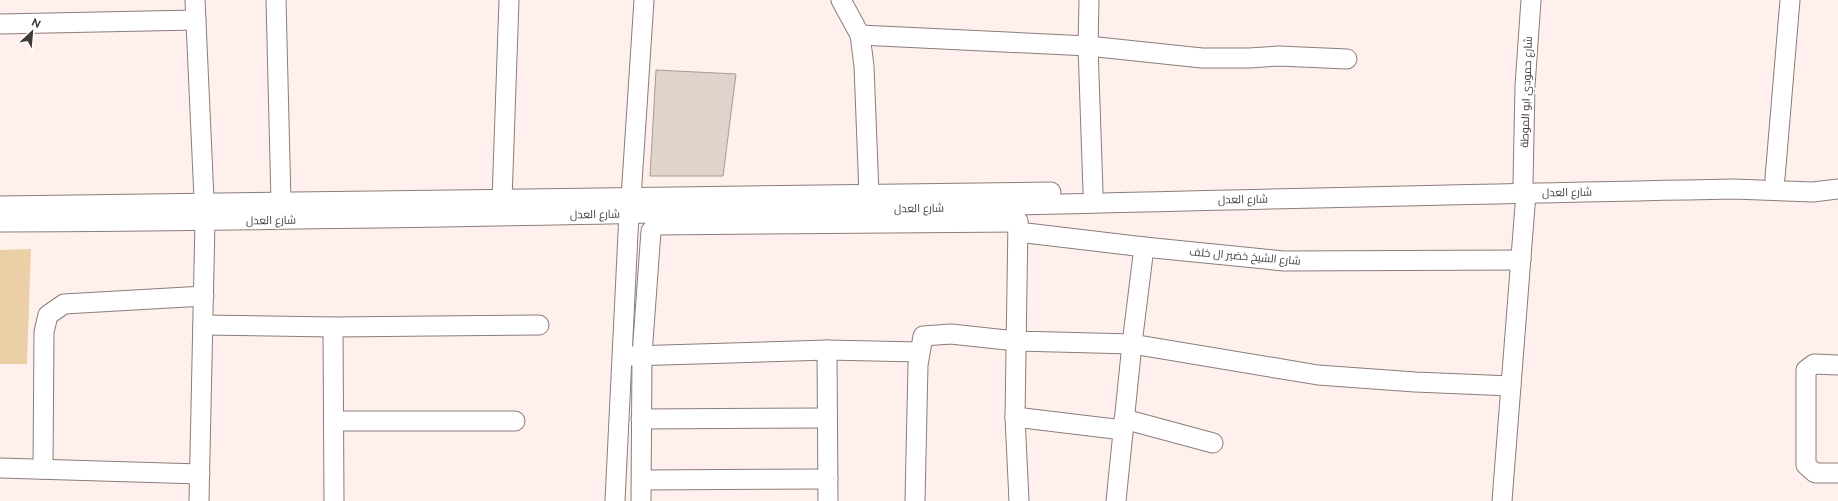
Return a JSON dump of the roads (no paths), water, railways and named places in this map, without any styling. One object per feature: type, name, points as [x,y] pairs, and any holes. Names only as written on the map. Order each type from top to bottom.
[{"type":"street","points":[[195,0],[205,212],[199,501]]},
{"type":"street","points":[[276,0],[281,202]]},
{"type":"street","points":[[502,200],[509,0]]},
{"type":"street","points":[[615,501],[630,206],[644,0]]},
{"type":"street","points":[[841,0],[860,35],[864,66],[869,195]]},
{"type":"street","points":[[1089,0],[1088,46],[1093,192]]},
{"type":"street","name":"شارع حمودي ابو الموطة","points":[[1502,501],[1521,260],[1524,188],[1525,86],[1531,0]]},
{"type":"street","points":[[1775,178],[1790,0]]},
{"type":"street","points":[[0,24],[196,20]]},
{"type":"street","points":[[860,35],[1088,46],[1202,58],[1249,58],[1280,56],[1347,59]]},
{"type":"street","name":"شارع العدل","points":[[0,206],[205,212],[281,202],[502,200],[1018,220],[1176,201],[1775,178],[1838,180]]},
{"type":"street","name":"شارع العدل","points":[[0,222],[205,212],[630,206],[869,195],[1524,188],[1733,189],[1813,192],[1838,189]]},
{"type":"street","points":[[641,501],[642,355],[651,231],[656,225],[1018,220],[1015,417],[1019,501]]},
{"type":"street","name":"شارع الشيخ خضير ال خلف","points":[[1018,220],[1144,247],[1284,261],[1521,260]]},
{"type":"street","points":[[1116,501],[1123,425],[1144,247]]},
{"type":"street","points":[[43,469],[44,332],[48,315],[64,304],[204,296]]},
{"type":"street","points":[[203,325],[333,327],[538,325]]},
{"type":"street","points":[[333,327],[334,501]]},
{"type":"street","points":[[915,501],[919,352],[923,336],[951,334],[1016,341],[1132,344],[1318,375],[1415,382],[1511,386]]},
{"type":"street","points":[[622,356],[827,350],[919,352]]},
{"type":"street","points":[[827,350],[828,501]]},
{"type":"street","points":[[1838,365],[1814,364],[1806,370],[1806,465],[1815,473],[1838,473]]},
{"type":"street","points":[[1015,417],[1123,425],[1213,443]]},
{"type":"street","points":[[641,419],[827,418]]},
{"type":"street","points":[[334,421],[515,421]]},
{"type":"street","points":[[0,468],[200,474]]},
{"type":"street","points":[[642,480],[828,479]]}]
